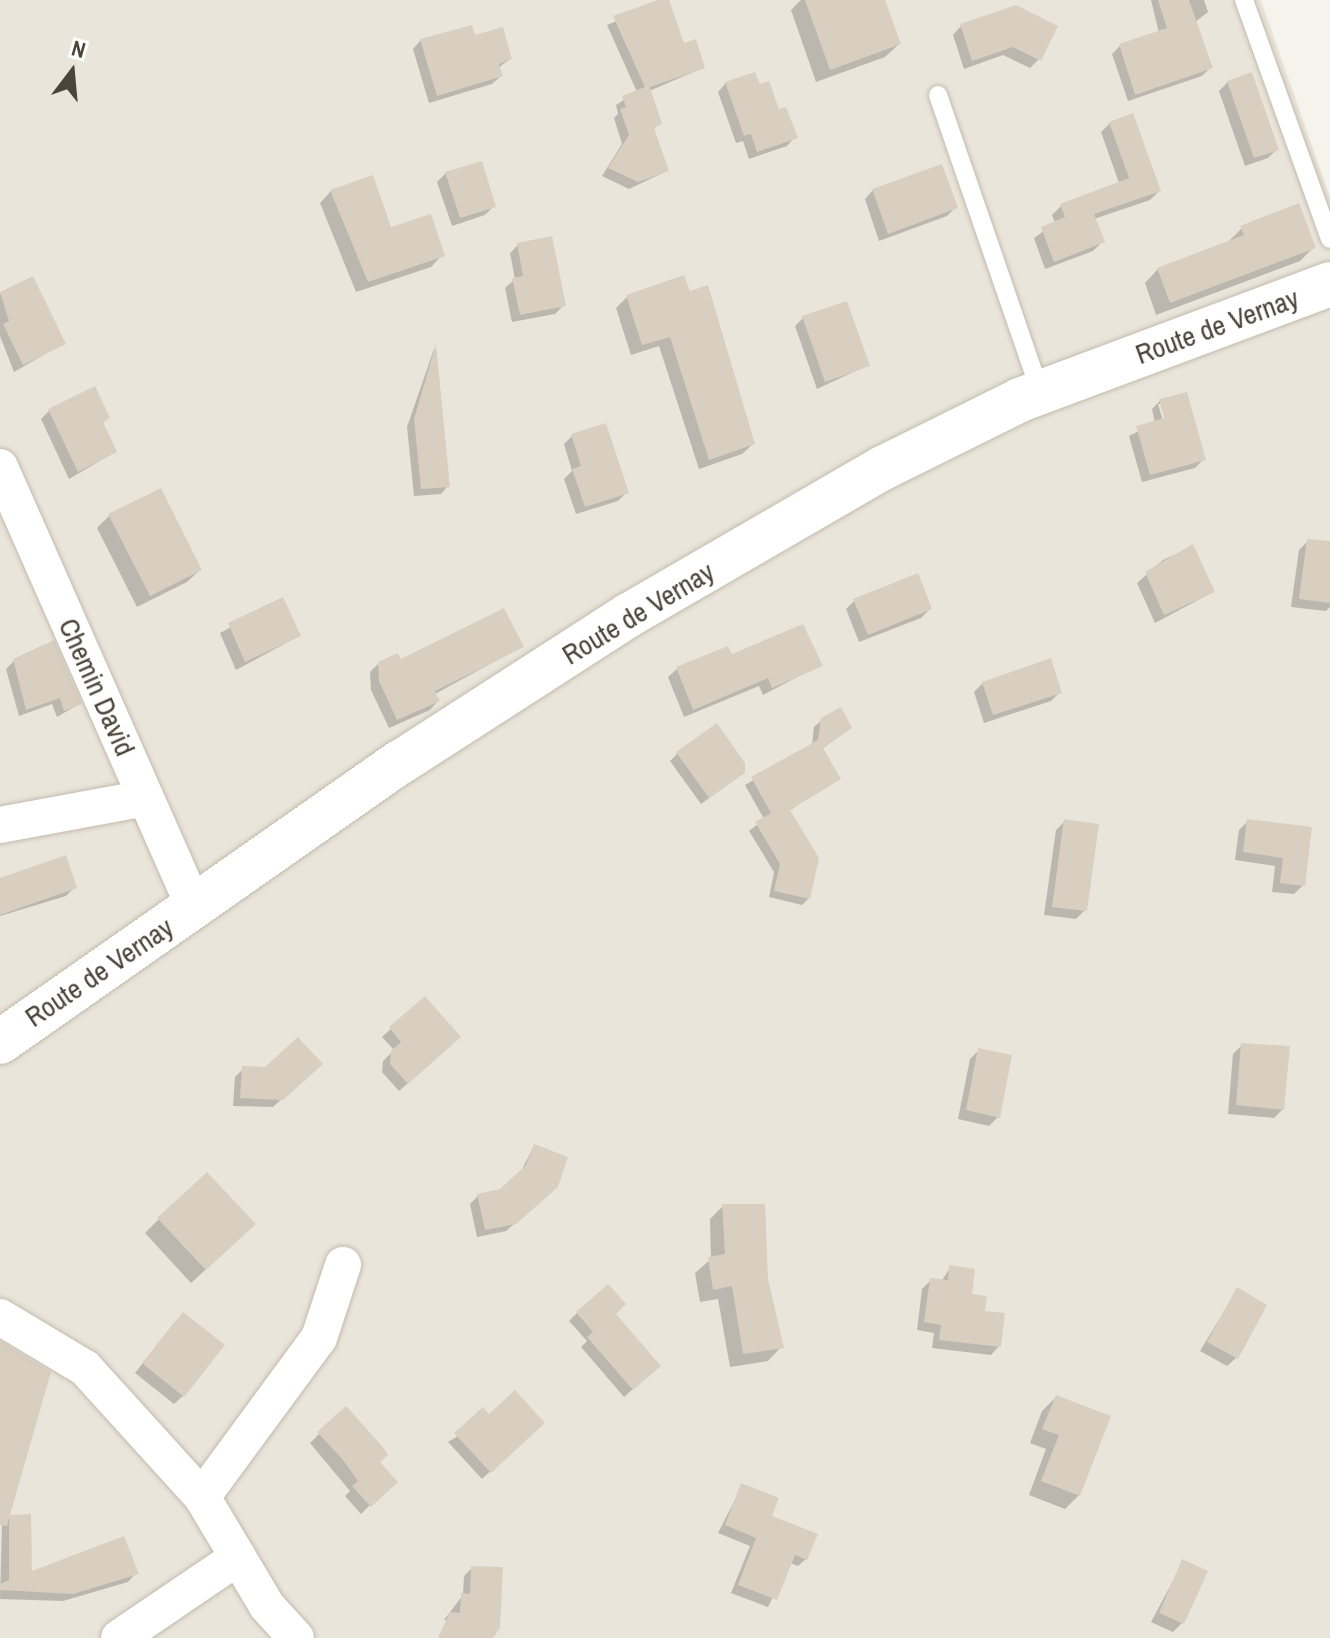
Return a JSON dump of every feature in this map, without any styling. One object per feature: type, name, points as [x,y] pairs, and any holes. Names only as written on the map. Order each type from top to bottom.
[{"type":"street","name":"Route de Vernay","points":[[0,1042],[399,763],[629,615],[883,468],[1040,392],[1330,284]]},
{"type":"street","name":"Chemin David","points":[[0,467],[194,906]]},
{"type":"street","points":[[0,825],[145,798]]},
{"type":"street","points":[[202,1497],[319,1338],[343,1265]]},
{"type":"street","points":[[0,1317],[85,1368],[202,1497],[267,1606],[296,1638]]},
{"type":"street","points":[[119,1638],[238,1557]]},
{"type":"lane","points":[[1244,0],[1330,239]]},
{"type":"lane","points":[[938,95],[1040,392]]},
{"type":"shaded area","points":[[0,0],[1261,0],[1330,197],[1330,1638],[0,1638]]},
{"type":"building","points":[[658,0],[669,0],[684,43],[696,39],[705,68],[650,87],[662,124],[654,128],[669,171],[638,182],[608,168],[629,135],[620,109],[626,107],[622,96],[645,87],[613,16]]},
{"type":"building","points":[[805,0],[885,0],[901,44],[830,70]]},
{"type":"building","points":[[1158,0],[1189,0],[1213,68],[1135,95],[1119,44],[1167,28]]},
{"type":"building","points":[[1016,5],[1058,26],[1041,61],[1013,47],[972,61],[960,24]]},
{"type":"building","points":[[472,25],[475,35],[503,27],[512,59],[499,64],[503,76],[437,96],[420,39]]},
{"type":"building","points":[[755,72],[760,84],[769,81],[779,109],[786,107],[798,138],[757,152],[751,134],[744,136],[725,82]]},
{"type":"building","points":[[1252,72],[1279,150],[1254,158],[1227,81]]},
{"type":"building","points":[[1133,113],[1161,191],[1094,214],[1105,242],[1054,262],[1041,227],[1065,217],[1060,204],[1129,178],[1109,122]]},
{"type":"building","points":[[482,161],[496,207],[460,218],[445,172]]},
{"type":"building","points":[[942,164],[958,208],[888,234],[872,189]]},
{"type":"building","points":[[373,175],[391,227],[431,214],[445,256],[368,282],[330,190]]},
{"type":"building","points":[[1299,203],[1316,248],[1170,303],[1157,268],[1244,235],[1240,226]]},
{"type":"building","points":[[552,236],[566,306],[520,315],[512,278],[523,276],[517,243]]},
{"type":"building","points":[[684,275],[690,291],[708,285],[755,444],[709,460],[670,337],[642,345],[626,295]]},
{"type":"building","points":[[33,276],[66,344],[23,365],[3,324],[9,321],[0,292]]},
{"type":"building","points":[[847,301],[870,366],[825,382],[802,316]]},
{"type":"building","points":[[436,344],[450,487],[421,489],[414,419]]},
{"type":"building","points":[[95,386],[110,418],[103,422],[117,452],[78,472],[48,409]]},
{"type":"building","points":[[1187,392],[1206,460],[1150,475],[1136,426],[1164,418],[1159,399]]},
{"type":"building","points":[[606,423],[629,493],[585,507],[572,469],[581,466],[571,434]]},
{"type":"building","points":[[161,488],[202,570],[150,596],[108,514]]},
{"type":"building","points":[[1307,539],[1330,541],[1330,603],[1299,599]]},
{"type":"building","points":[[1193,544],[1215,592],[1164,615],[1145,572]]},
{"type":"building","points":[[918,573],[932,609],[868,635],[853,599]]},
{"type":"building","points":[[283,597],[301,636],[245,662],[228,623]]},
{"type":"building","points":[[504,608],[524,647],[435,691],[440,701],[397,720],[379,681],[378,662],[398,653],[401,659]]},
{"type":"building","points":[[803,624],[823,666],[772,688],[768,678],[693,710],[676,667],[728,646],[732,654]]},
{"type":"building","points":[[54,640],[82,704],[64,711],[60,698],[26,710],[13,659]]},
{"type":"building","points":[[1051,658],[1062,693],[993,715],[982,682]]},
{"type":"building","points":[[841,707],[852,728],[823,748],[841,779],[790,810],[819,858],[810,899],[774,891],[780,864],[755,822],[771,813],[751,777],[818,740],[821,718]]},
{"type":"building","points":[[717,723],[745,763],[745,773],[709,798],[676,752]]},
{"type":"building","points":[[1064,819],[1099,824],[1087,911],[1052,907]]},
{"type":"building","points":[[1247,819],[1312,827],[1305,886],[1280,883],[1283,858],[1243,852]]},
{"type":"building","points":[[66,855],[77,888],[0,915],[0,878]]},
{"type":"building","points":[[425,996],[461,1037],[408,1084],[390,1064],[391,1051],[401,1042],[389,1027]]},
{"type":"building","points":[[298,1037],[323,1064],[283,1100],[240,1098],[242,1066],[265,1067]]},
{"type":"building","points":[[1241,1043],[1290,1046],[1284,1110],[1236,1105]]},
{"type":"building","points":[[978,1048],[1012,1055],[1000,1118],[966,1110]]},
{"type":"building","points":[[534,1144],[568,1157],[558,1187],[516,1224],[485,1230],[477,1194],[500,1189],[526,1165]]},
{"type":"building","points":[[207,1172],[256,1224],[206,1270],[157,1218]]},
{"type":"building","points":[[722,1204],[765,1204],[768,1279],[784,1348],[743,1354],[732,1286],[713,1290],[708,1257],[725,1254]]},
{"type":"building","points":[[949,1265],[975,1269],[972,1294],[987,1296],[985,1311],[1005,1313],[1001,1347],[939,1340],[941,1325],[924,1322],[930,1278],[948,1280]]},
{"type":"building","points":[[608,1284],[626,1304],[616,1314],[661,1366],[633,1390],[587,1337],[593,1332],[576,1312]]},
{"type":"building","points":[[1237,1287],[1267,1305],[1238,1359],[1207,1342]]},
{"type":"building","points":[[183,1312],[225,1345],[184,1397],[142,1363]]},
{"type":"building","points":[[0,1341],[51,1372],[10,1515],[31,1514],[32,1571],[124,1536],[139,1574],[73,1594],[0,1590],[0,1584],[9,1580],[9,1517],[7,1526],[0,1525]]},
{"type":"building","points":[[515,1390],[545,1423],[491,1473],[454,1433],[483,1407],[489,1414]]},
{"type":"building","points":[[1056,1395],[1111,1416],[1080,1496],[1041,1481],[1059,1435],[1042,1429]]},
{"type":"building","points":[[346,1406],[382,1446],[388,1455],[380,1462],[398,1482],[371,1507],[352,1486],[358,1481],[343,1460],[317,1432]]},
{"type":"building","points":[[741,1483],[779,1498],[772,1516],[818,1534],[807,1560],[795,1555],[777,1600],[738,1585],[756,1538],[725,1525]]},
{"type":"building","points":[[1182,1559],[1208,1571],[1184,1624],[1159,1613]]},
{"type":"building","points":[[471,1566],[503,1567],[500,1628],[493,1638],[438,1638],[450,1612],[460,1613],[461,1593],[470,1594]]}]
